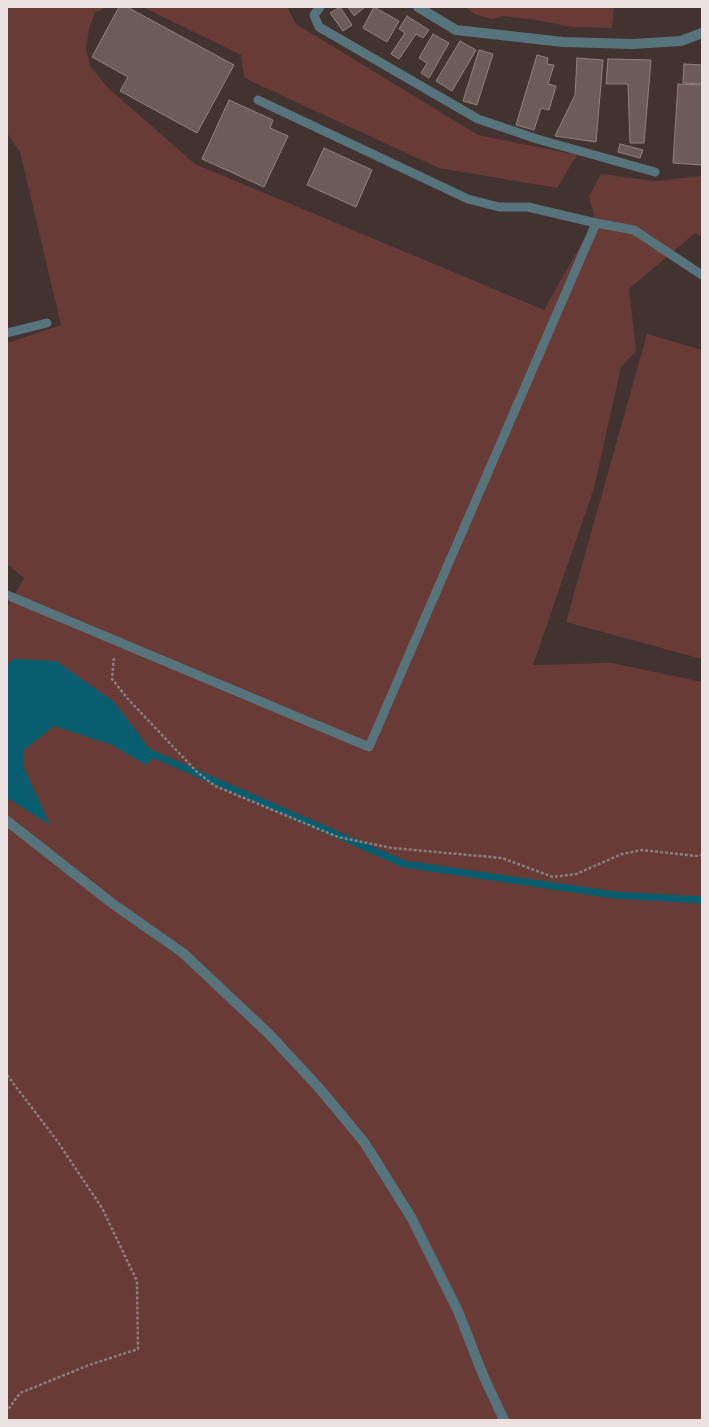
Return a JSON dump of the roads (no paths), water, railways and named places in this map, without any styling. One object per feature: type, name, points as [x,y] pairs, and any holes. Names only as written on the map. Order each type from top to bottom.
[{"type":"street","points":[[418,7],[456,30],[563,42],[633,44],[681,41],[702,33]]},
{"type":"street","points":[[7,821],[113,904],[183,953],[270,1034],[320,1089],[364,1142],[411,1217],[458,1310],[483,1375],[504,1420]]},
{"type":"lane","points":[[320,7],[314,15],[319,27],[478,119],[537,139],[655,172]]},
{"type":"lane","points":[[258,100],[468,198],[499,207],[528,207],[596,224],[634,230],[702,275]]},
{"type":"lane","points":[[7,595],[370,747],[596,224]]},
{"type":"lane","points":[[7,333],[47,323]]},
{"type":"water","points":[[13,659],[56,661],[114,702],[155,756],[146,765],[112,745],[54,726],[23,751],[23,766],[50,825],[7,798],[7,665]]},
{"type":"waterway","points":[[148,752],[404,864],[614,895],[702,900]]}]
